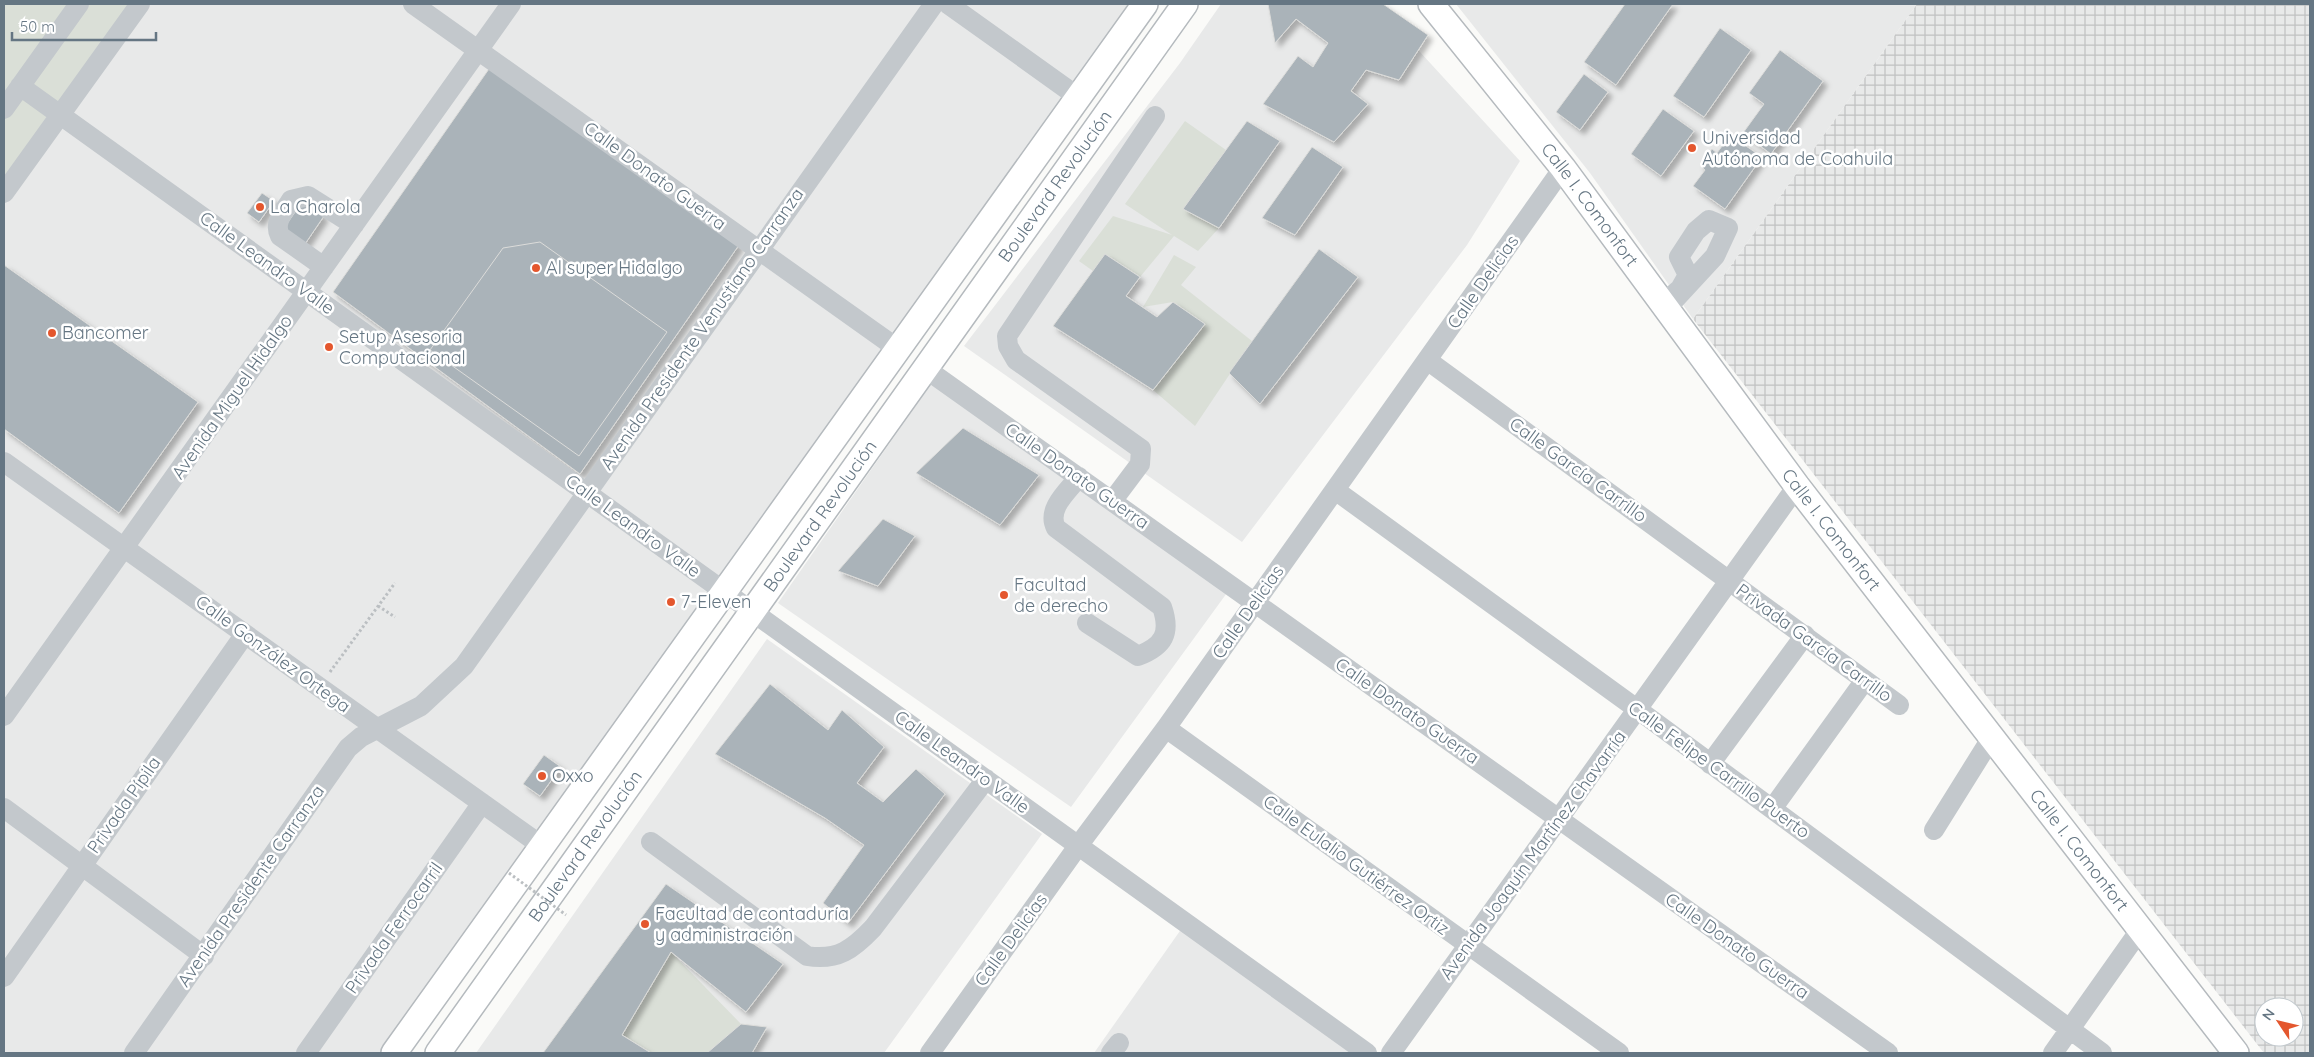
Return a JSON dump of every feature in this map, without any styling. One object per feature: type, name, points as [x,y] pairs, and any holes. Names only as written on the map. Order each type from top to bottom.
[{"type":"main road","points":[[394,1053],[1145,4]]},
{"type":"main road","name":"Boulevard Revolución","points":[[438,1053],[754,612],[1185,4]]},
{"type":"main road","name":"Calle I. Comonfort","points":[[1431,4],[1563,168],[1797,486],[2236,1053]]},
{"type":"street","points":[[4,108],[79,4]]},
{"type":"street","points":[[4,193],[140,4]]},
{"type":"street","name":"Calle Donato Guerra","points":[[413,4],[436,10],[478,50],[898,349]]},
{"type":"street","name":"Avenida Miguel Hidalgo","points":[[4,716],[510,4]]},
{"type":"street","name":"Avenida Presidente Venustiano Carranza","points":[[378,728],[421,706],[464,666],[757,250],[934,4]]},
{"type":"street","points":[[948,4],[1078,97]]},
{"type":"street","name":"Calle Leandro Valle","points":[[20,86],[1367,1053]]},
{"type":"street","points":[[1113,500],[1140,464],[1141,449],[1016,360],[1008,346],[1007,336],[1155,116]]},
{"type":"street","name":"Calle Delicias","points":[[930,1053],[1078,846],[1166,728],[1563,168]]},
{"type":"street","points":[[324,267],[280,236],[277,230],[277,223],[291,200],[308,196],[354,225]]},
{"type":"street","name":"Calle García Carrillo","points":[[1427,360],[1729,580]]},
{"type":"street","name":"Calle Donato Guerra","points":[[926,369],[1113,500],[1888,1053]]},
{"type":"street","name":"Calle González Ortega","points":[[4,462],[542,846]]},
{"type":"street","points":[[1079,477],[1053,512],[1052,521],[1056,528],[1162,607],[1167,631],[1162,640],[1150,651],[1138,656],[1087,623]]},
{"type":"street","name":"Avenida Joaquín Martínez Chavarría","points":[[1391,1053],[1797,486]]},
{"type":"street","name":"Calle Felipe Carrillo Puerto","points":[[1335,490],[1637,709],[2102,1053]]},
{"type":"street","name":"Privada García Carrillo","points":[[1729,580],[1898,704]]},
{"type":"street","name":"Privada Pípila","points":[[4,977],[245,634]]},
{"type":"street","points":[[1710,764],[1804,636]]},
{"type":"street","points":[[1772,810],[1865,680]]},
{"type":"street","name":"Avenida Presidente Carranza","points":[[134,1053],[204,956],[336,762],[348,748],[378,728]]},
{"type":"street","name":"Calle Eulalio Gutiérrez Ortiz","points":[[1166,728],[1619,1053]]},
{"type":"street","points":[[1934,830],[1992,737]]},
{"type":"street","points":[[651,842],[807,956],[822,958],[840,954],[856,945],[874,928],[986,780]]},
{"type":"street","name":"Privada Ferrocarril","points":[[306,1053],[482,803]]},
{"type":"street","points":[[4,808],[204,956]]},
{"type":"street","points":[[2053,1053],[2140,930]]},
{"type":"path","points":[[320,687],[395,583]]},
{"type":"path","points":[[378,606],[395,617]]},
{"type":"path","points":[[509,873],[566,915]]},
{"type":"shaded area","points":[[4,4],[1153,4],[410,1053],[4,1053]]},
{"type":"shaded area","points":[[4,4],[129,4],[4,180]]},
{"type":"shaded area","points":[[1221,4],[1376,4],[1520,161],[1467,245],[1242,542],[964,346],[1180,63]]},
{"type":"shaded area","name":"Universidad Autónoma de Coahuila","points":[[1456,4],[1917,4],[1693,319],[1590,173]]},
{"type":"shaded area","points":[[1917,4],[2310,4],[2310,1053],[2264,1053],[2259,1047],[2304,1047],[2304,997],[2254,997],[2254,1040],[1693,319]]},
{"type":"shaded area","points":[[1185,121],[1226,150],[1184,209],[1219,228],[1198,251],[1174,236],[1140,277],[1105,254],[1093,271],[1079,261],[1113,216],[1172,235],[1125,204]]},
{"type":"shaded area","points":[[1174,255],[1196,267],[1181,285],[1252,341],[1195,426],[1153,390],[1205,324],[1173,302],[1143,307]]},
{"type":"shaded area","name":"Facultad de derecho","points":[[938,374],[1232,586],[1071,807],[778,603]]},
{"type":"shaded area","points":[[767,639],[1042,834],[884,1053],[476,1053]]},
{"type":"shaded area","points":[[1182,928],[1357,1053],[1094,1053]]},
{"type":"shaded area","points":[[671,952],[741,1024],[707,1053],[651,1053],[622,1035]]},
{"type":"building","points":[[1268,4],[1383,4],[1428,35],[1399,80],[1366,70],[1351,91],[1368,104],[1334,142],[1263,104],[1298,56],[1313,67],[1328,43],[1296,19],[1275,43]]},
{"type":"building","points":[[1625,4],[1673,4],[1616,85],[1584,62]]},
{"type":"building","points":[[1720,28],[1751,50],[1704,117],[1673,96]]},
{"type":"building","points":[[1780,50],[1823,81],[1771,154],[1743,133],[1764,104],[1749,93]]},
{"type":"building","name":"Al super Hidalgo","points":[[491,66],[739,245],[580,474],[333,292]]},
{"type":"building","points":[[1584,74],[1608,92],[1580,130],[1556,112]]},
{"type":"building","points":[[1663,109],[1694,131],[1661,176],[1631,154]]},
{"type":"building","points":[[1247,121],[1280,141],[1219,228],[1183,209]]},
{"type":"building","points":[[1730,135],[1762,157],[1725,209],[1693,186],[1705,170],[1700,165],[1712,149],[1717,153]]},
{"type":"building","points":[[1312,147],[1343,167],[1295,235],[1262,218]]},
{"type":"building","name":"La Charola","points":[[262,193],[274,201],[259,222],[247,213]]},
{"type":"building","points":[[302,202],[324,216],[305,244],[284,228]]},
{"type":"building","points":[[540,242],[667,332],[579,456],[430,350],[503,248]]},
{"type":"building","points":[[1319,249],[1358,277],[1260,404],[1229,373]]},
{"type":"building","points":[[1105,254],[1140,277],[1126,296],[1157,317],[1173,302],[1205,324],[1153,390],[1053,326]]},
{"type":"building","name":"Bancomer","points":[[4,265],[198,402],[119,513],[4,429]]},
{"type":"building","points":[[963,428],[1039,475],[1000,525],[916,473]]},
{"type":"building","points":[[883,519],[915,536],[878,586],[838,571]]},
{"type":"building","points":[[770,684],[828,730],[842,710],[884,747],[857,783],[883,802],[916,769],[945,794],[848,923],[823,903],[864,845],[825,818],[715,754]]},
{"type":"building","name":"Oxxo","points":[[544,755],[561,767],[540,796],[523,784]]},
{"type":"building","points":[[666,884],[783,964],[746,1012],[671,952],[622,1035],[651,1053],[543,1053]]},
{"type":"building","points":[[741,1024],[767,1027],[752,1053],[707,1053]]},
{"type":"place","name":"Universidad Autónoma de Coahuila","points":[[1692,148]]},
{"type":"place","name":"La Charola","points":[[260,207]]},
{"type":"place","name":"Al super Hidalgo","points":[[536,268]]},
{"type":"place","name":"Bancomer","points":[[52,333]]},
{"type":"place","name":"Setup Asesoria Computacional","points":[[329,347]]},
{"type":"place","name":"Facultad de derecho","points":[[1004,595]]},
{"type":"place","name":"7-Eleven","points":[[671,602]]},
{"type":"place","name":"Oxxo","points":[[542,776]]},
{"type":"place","name":"Facultad de contaduría y administración","points":[[645,924]]}]
